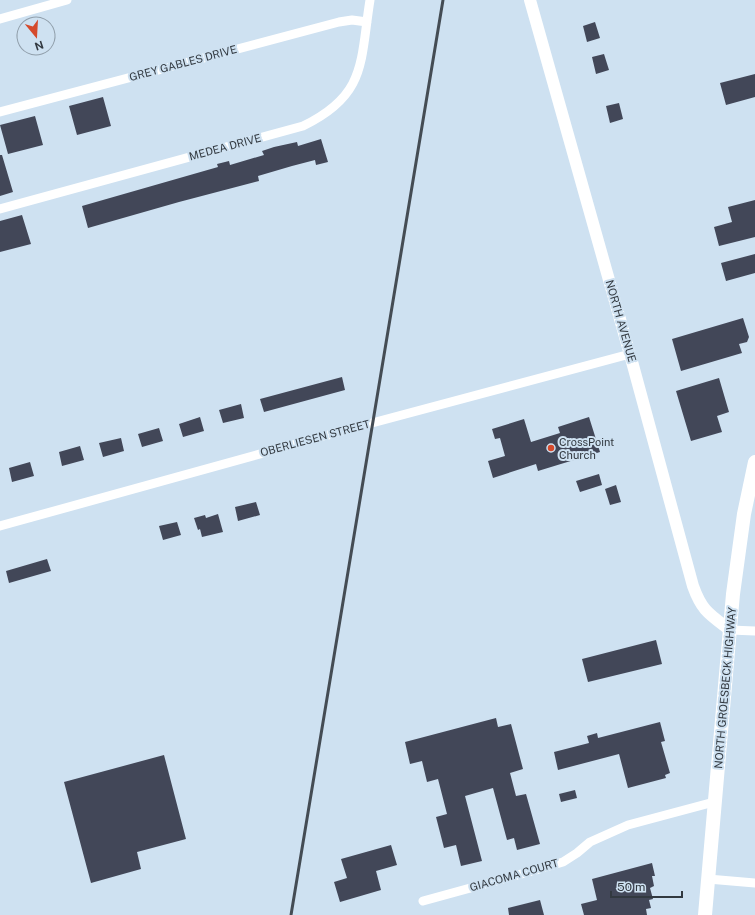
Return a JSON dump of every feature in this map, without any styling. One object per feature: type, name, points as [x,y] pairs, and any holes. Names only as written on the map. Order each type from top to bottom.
[{"type":"main road","name":"NORTH AVENUE","points":[[530,0],[698,598],[707,612],[730,630]]},
{"type":"main road","name":"NORTH GROESBECK HIGHWAY","points":[[705,915],[714,802],[738,557],[744,514],[755,462]]},
{"type":"street","points":[[0,19],[67,0]]},
{"type":"street","name":"MEDEA DRIVE","points":[[0,208],[303,126],[316,119],[329,111],[346,95],[356,78],[363,51],[370,0]]},
{"type":"street","name":"GREY GABLES DRIVE","points":[[0,112],[339,22],[352,20],[367,22]]},
{"type":"street","name":"OBERLIESEN STREET","points":[[0,526],[372,422],[630,354]]},
{"type":"street","points":[[730,630],[755,631]]},
{"type":"street","name":"GIACOMA COURT","points":[[423,901],[563,862],[590,842],[610,832],[628,825],[714,802]]},
{"type":"street","points":[[708,879],[755,883]]},
{"type":"building","points":[[595,22],[600,38],[587,42],[583,26]]},
{"type":"building","points":[[604,54],[609,70],[596,74],[592,57]]},
{"type":"building","points":[[755,74],[755,97],[726,105],[720,83]]},
{"type":"building","points":[[103,97],[111,126],[77,135],[69,106]]},
{"type":"building","points":[[619,103],[623,119],[610,123],[606,106]]},
{"type":"building","points":[[35,116],[43,145],[8,154],[0,125]]},
{"type":"building","points":[[321,139],[328,162],[316,165],[315,160],[292,166],[258,176],[259,181],[88,228],[82,206],[218,167],[217,164],[229,161],[230,165],[264,155],[262,151],[274,147],[297,142],[298,146]]},
{"type":"building","points":[[0,155],[2,155],[13,192],[0,196]]},
{"type":"building","points":[[755,200],[755,237],[719,246],[714,227],[732,222],[728,207]]},
{"type":"building","points":[[22,215],[31,244],[0,252],[0,221]]},
{"type":"building","points":[[755,254],[755,273],[726,281],[721,263]]},
{"type":"building","points":[[743,318],[749,337],[747,342],[739,344],[742,353],[681,371],[672,339]]},
{"type":"building","points":[[342,377],[345,390],[264,412],[260,399]]},
{"type":"building","points":[[719,378],[729,412],[717,416],[722,432],[691,441],[676,391]]},
{"type":"building","points":[[241,404],[244,418],[223,423],[219,410]]},
{"type":"building","points":[[200,417],[204,431],[183,437],[179,424]]},
{"type":"building","name":"CrossPoint Church","points":[[589,417],[600,452],[538,471],[536,464],[493,478],[488,461],[505,456],[500,438],[495,439],[492,429],[524,419],[531,442],[560,433],[558,427]]},
{"type":"building","points":[[159,428],[163,441],[142,447],[138,434]]},
{"type":"building","points":[[121,438],[124,451],[103,457],[99,443]]},
{"type":"building","points":[[80,446],[84,460],[62,466],[59,452]]},
{"type":"building","points":[[30,462],[34,476],[12,482],[9,468]]},
{"type":"building","points":[[599,474],[602,485],[580,492],[576,481]]},
{"type":"building","points":[[616,485],[621,502],[610,505],[605,489]]},
{"type":"building","points":[[256,502],[260,515],[238,521],[235,507]]},
{"type":"building","points":[[218,514],[223,532],[202,537],[200,529],[198,530],[194,518],[205,515],[206,518]]},
{"type":"building","points":[[177,522],[181,535],[163,540],[159,526]]},
{"type":"building","points":[[47,559],[51,571],[9,583],[6,571]]},
{"type":"building","points":[[656,640],[662,664],[588,682],[582,659]]},
{"type":"building","points":[[496,718],[498,727],[511,724],[523,769],[510,773],[516,796],[526,794],[540,844],[517,850],[514,838],[507,840],[493,788],[465,796],[482,861],[461,866],[456,845],[444,848],[436,817],[447,814],[438,779],[427,782],[422,761],[410,764],[405,742]]},
{"type":"building","points":[[660,722],[665,741],[661,742],[670,773],[665,775],[666,778],[628,788],[619,754],[558,770],[554,752],[589,743],[587,736],[597,733],[598,738]]},
{"type":"building","points":[[164,755],[186,839],[137,852],[141,869],[91,883],[64,782]]},
{"type":"building","points":[[575,790],[577,798],[561,802],[559,794]]},
{"type":"building","points":[[391,845],[397,865],[376,871],[381,890],[340,902],[334,882],[347,878],[341,859]]},
{"type":"building","points":[[652,863],[655,876],[652,876],[654,886],[650,888],[653,899],[649,900],[651,908],[646,909],[647,915],[584,915],[581,904],[597,900],[592,879]]},
{"type":"building","points":[[540,900],[544,915],[509,915],[508,908]]},
{"type":"railway","points":[[291,915],[443,0]]},
{"type":"place","name":"CrossPoint Church","points":[[551,448]]}]
